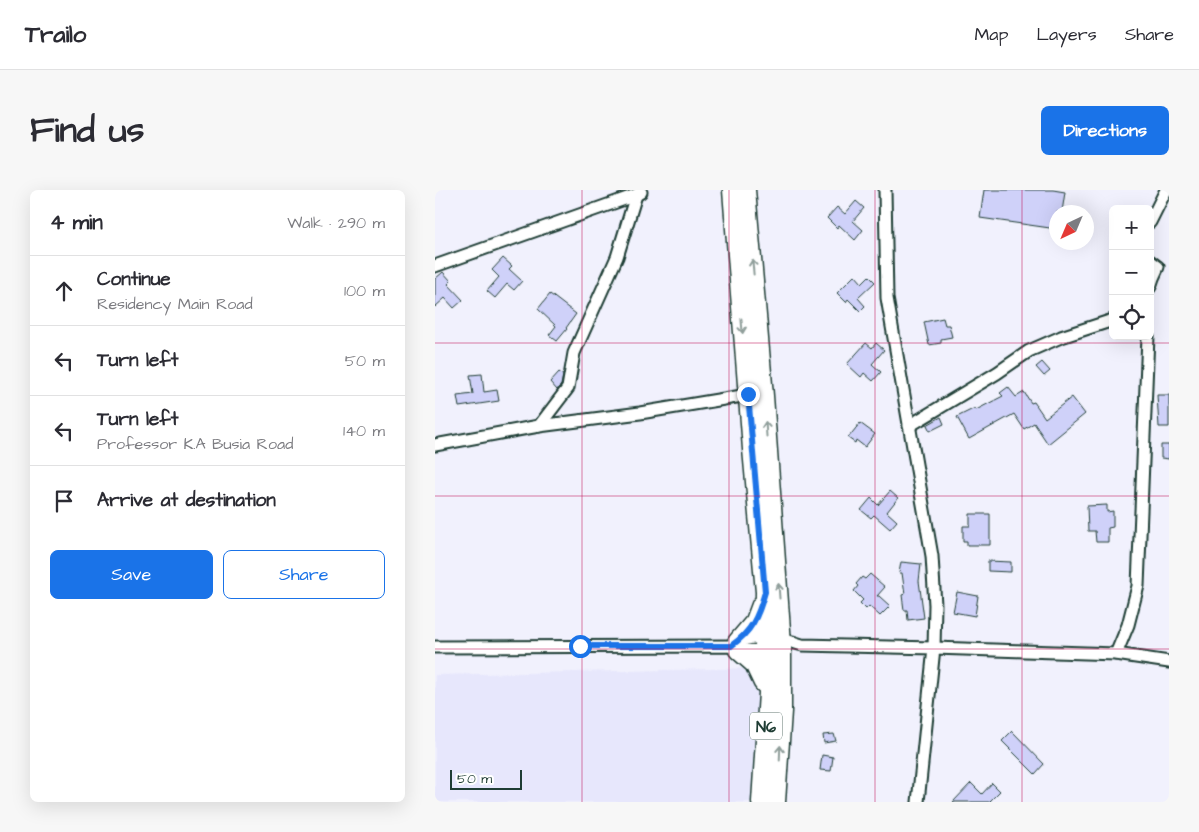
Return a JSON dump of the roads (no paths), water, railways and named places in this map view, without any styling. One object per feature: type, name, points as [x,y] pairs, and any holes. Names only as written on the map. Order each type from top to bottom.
[{"type":"main road","name":"N6","points":[[732,190],[765,592],[773,644],[761,802]]},
{"type":"main road","name":"N6","points":[[746,190],[764,396],[773,644],[780,749],[777,802]]},
{"type":"main road","points":[[765,592],[755,621],[735,646],[754,664],[768,693]]},
{"type":"street","points":[[885,190],[887,298],[932,556],[935,605],[934,648],[918,802]]},
{"type":"street","points":[[1154,214],[1166,190]]},
{"type":"street","points":[[539,426],[568,388],[574,353],[617,257],[639,193]]},
{"type":"street","points":[[435,266],[639,193]]},
{"type":"street","points":[[909,426],[997,373],[1029,351],[1109,321]]},
{"type":"street","points":[[1116,654],[1129,625],[1138,586],[1148,340]]},
{"type":"street","points":[[435,445],[539,426],[640,413],[748,394]]},
{"type":"street","points":[[435,647],[735,646],[773,644],[1116,654],[1169,662]]}]
